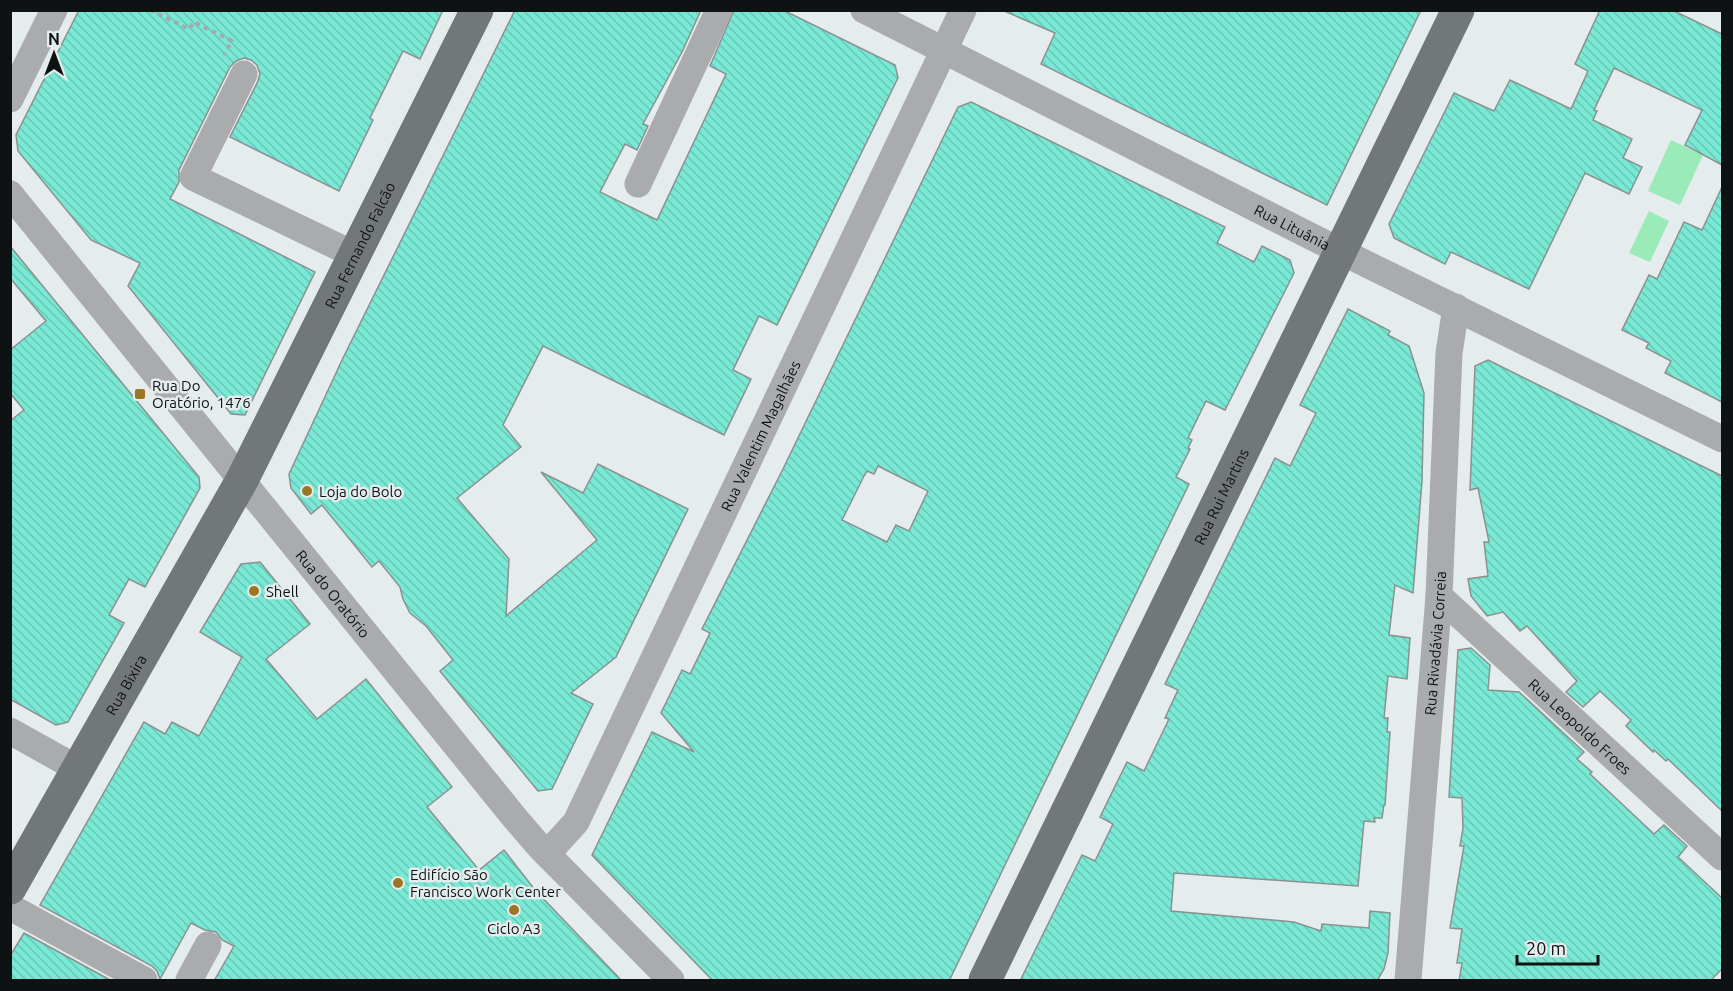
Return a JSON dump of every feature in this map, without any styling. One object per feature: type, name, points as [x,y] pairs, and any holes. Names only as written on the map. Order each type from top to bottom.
[{"type":"main road","name":"Rua Fernando Falcão","points":[[242,480],[477,10]]},
{"type":"main road","name":"Rua Rui Martins","points":[[985,981],[1458,10]]},
{"type":"main road","name":"Rua Bixira","points":[[10,888],[242,480]]},
{"type":"street","points":[[10,99],[54,10]]},
{"type":"street","points":[[638,184],[719,10]]},
{"type":"street","name":"Rua Lituânia","points":[[864,10],[1340,251],[1722,439]]},
{"type":"street","name":"Rua Valentim Magalhães","points":[[547,854],[576,822],[963,10]]},
{"type":"street","points":[[244,74],[193,177],[355,255]]},
{"type":"street","name":"Rua do Oratório","points":[[10,194],[489,787],[547,854],[671,981]]},
{"type":"street","name":"Rua Rivadávia Correia","points":[[1408,981],[1438,596],[1449,352],[1456,307]]},
{"type":"street","name":"Rua Leopoldo Froes","points":[[1438,596],[1722,857]]},
{"type":"street","points":[[10,731],[78,769]]},
{"type":"street","points":[[10,907],[144,981]]},
{"type":"street","points":[[189,981],[208,945]]},
{"type":"path","points":[[150,10],[189,29],[194,22],[232,41],[221,61]]},
{"type":"green space","points":[[1671,140],[1703,155],[1680,205],[1648,191]]},
{"type":"green space","points":[[1649,211],[1669,221],[1650,262],[1629,253]]},
{"type":"building","points":[[79,10],[443,10],[420,59],[403,51],[370,118],[373,120],[339,191],[230,137],[260,74],[257,65],[244,58],[236,61],[230,67],[179,170],[179,182],[170,199],[315,272],[245,415],[231,414],[128,286],[140,263],[91,240],[18,151],[16,135]]},
{"type":"building","points":[[515,10],[701,10],[682,52],[643,124],[648,126],[637,150],[625,144],[600,192],[657,220],[726,74],[710,66],[734,10],[783,10],[895,65],[898,78],[777,325],[759,316],[733,370],[751,379],[724,435],[543,346],[503,425],[521,447],[457,498],[509,559],[506,616],[597,540],[541,472],[583,493],[598,464],[688,509],[616,657],[571,693],[593,704],[552,789],[538,791],[440,671],[453,660],[426,626],[410,613],[400,587],[379,561],[372,567],[322,505],[311,514],[291,488],[289,474],[343,358]]},
{"type":"building","points":[[1002,10],[1421,10],[1327,205],[1041,64],[1055,33]]},
{"type":"building","points":[[1600,10],[1672,10],[1722,34],[1722,165],[1685,145],[1702,110],[1614,68],[1594,110],[1597,111],[1593,120],[1632,139],[1623,158],[1642,167],[1629,194],[1585,173],[1529,289],[1451,252],[1445,264],[1394,238],[1389,224],[1454,93],[1494,111],[1510,80],[1571,109],[1588,71],[1575,64]]},
{"type":"building","points":[[971,102],[1225,227],[1217,243],[1254,262],[1262,246],[1290,260],[1294,273],[1225,410],[1206,401],[1188,438],[1192,440],[1188,448],[1190,449],[1176,477],[1189,484],[949,981],[713,981],[592,855],[652,732],[694,752],[661,713],[682,670],[690,674],[710,633],[702,629],[782,471],[958,107]],"holes":[[[878,466],[928,491],[909,531],[896,525],[887,542],[842,520],[867,471],[874,474]]]},
{"type":"building","points":[[1722,187],[1722,402],[1665,373],[1671,361],[1646,348],[1649,343],[1622,330],[1649,275],[1657,279],[1684,222],[1702,230]]},
{"type":"building","points":[[10,246],[199,477],[200,488],[145,587],[129,579],[109,615],[124,623],[68,722],[56,725],[10,699],[10,421],[24,410],[10,393],[10,350],[46,321],[10,278]]},
{"type":"building","points":[[1348,309],[1390,331],[1388,335],[1409,346],[1424,393],[1422,481],[1413,593],[1395,585],[1389,635],[1410,638],[1407,679],[1388,676],[1384,718],[1388,718],[1387,732],[1390,732],[1382,818],[1374,818],[1375,822],[1364,821],[1358,886],[1174,873],[1171,911],[1294,922],[1321,931],[1322,924],[1369,928],[1370,911],[1390,913],[1388,953],[1384,969],[1377,981],[1020,981],[1082,855],[1095,861],[1113,824],[1100,817],[1127,762],[1144,771],[1169,719],[1165,718],[1178,690],[1165,684],[1275,458],[1290,466],[1316,413],[1300,405]]},
{"type":"building","points":[[1488,360],[1722,476],[1722,811],[1668,759],[1666,761],[1654,750],[1653,752],[1626,726],[1631,720],[1600,691],[1583,707],[1566,692],[1577,681],[1527,626],[1520,631],[1503,612],[1487,616],[1471,596],[1468,579],[1488,576],[1484,542],[1489,542],[1478,488],[1470,490],[1475,366]]},
{"type":"building","points":[[260,562],[310,624],[266,659],[317,719],[366,679],[452,787],[427,807],[479,870],[504,850],[535,890],[622,981],[214,981],[234,946],[222,940],[216,932],[205,930],[191,923],[160,979],[152,966],[40,905],[144,722],[165,734],[172,722],[199,736],[242,657],[200,632],[241,564]]},
{"type":"building","points":[[1471,648],[1490,665],[1488,690],[1519,692],[1584,752],[1577,759],[1654,834],[1664,825],[1687,846],[1678,857],[1722,898],[1722,969],[1710,981],[1459,981],[1462,963],[1457,963],[1462,929],[1450,928],[1464,846],[1460,846],[1463,828],[1462,798],[1449,797],[1458,650]]},
{"type":"building","points":[[24,933],[112,981],[10,981],[10,956]]},
{"type":"place","name":"Rua Do Oratório, 1476","points":[[140,394]]},
{"type":"place","name":"Loja do Bolo","points":[[307,491]]},
{"type":"place","name":"Shell","points":[[254,591]]},
{"type":"place","name":"Edifício São Francisco Work Center","points":[[398,883]]},
{"type":"place","name":"Ciclo A3","points":[[514,910]]}]
